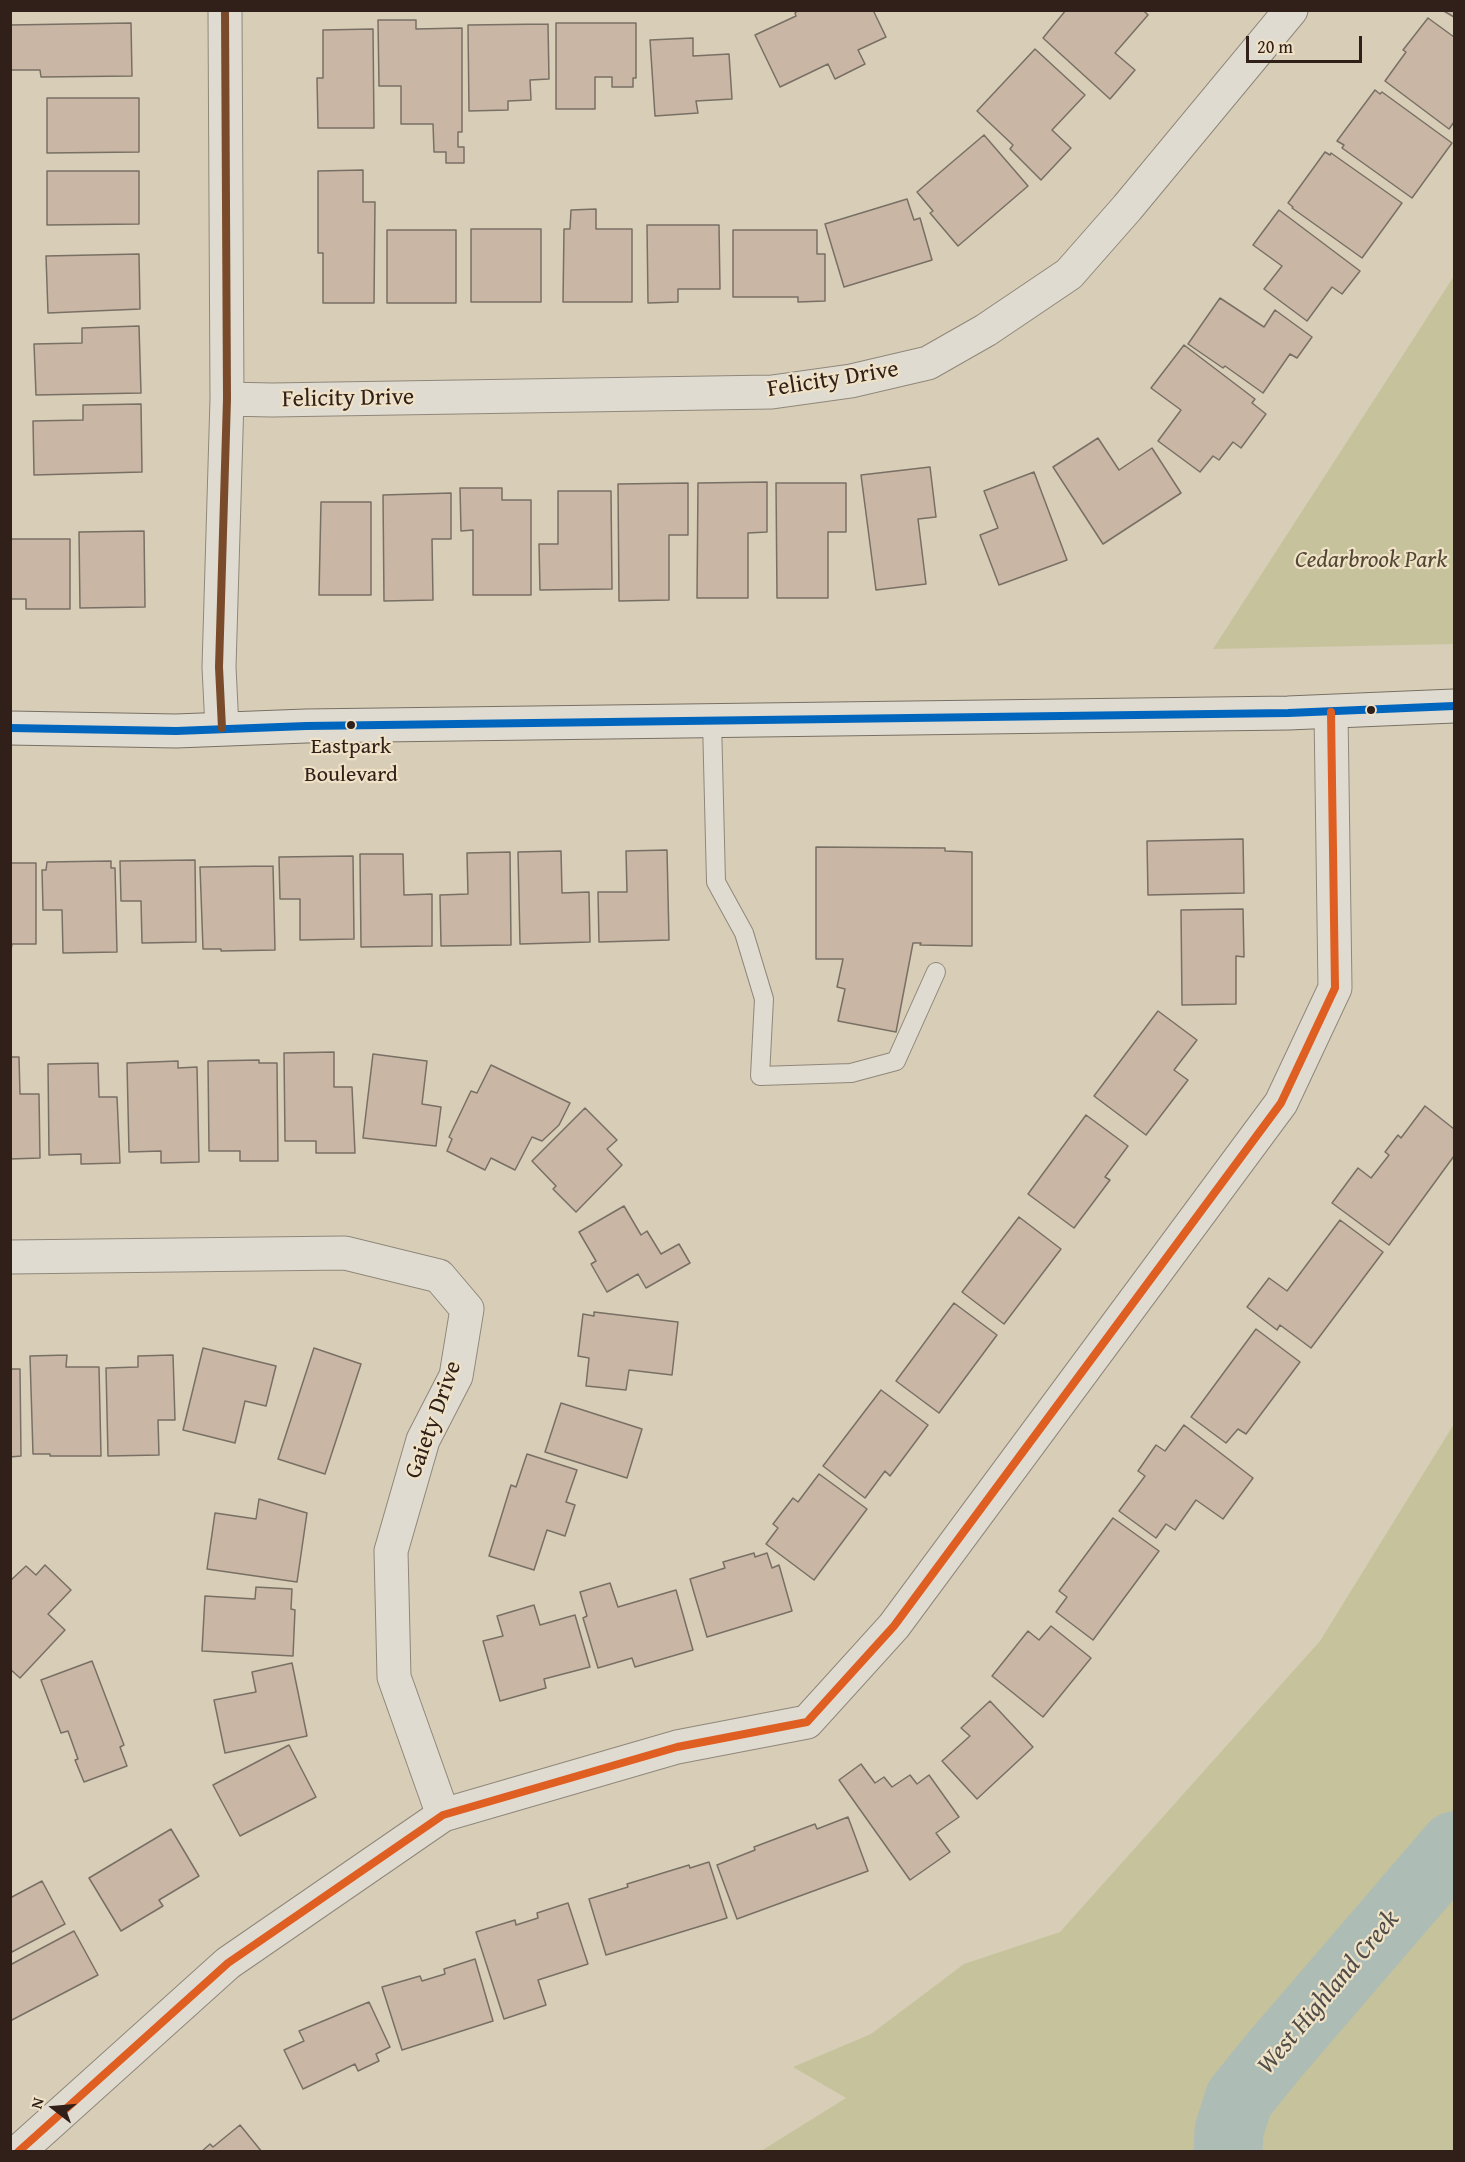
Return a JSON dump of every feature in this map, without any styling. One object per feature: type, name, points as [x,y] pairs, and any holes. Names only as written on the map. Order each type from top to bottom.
[{"type":"street","points":[[222,728],[219,667],[227,399],[225,10]]},
{"type":"street","name":"Felicity Drive","points":[[227,399],[772,392],[851,381],[928,363],[986,330],[1069,274],[1127,208],[1291,10]]},
{"type":"street","points":[[10,728],[176,731],[222,728],[1331,712],[1455,706]]},
{"type":"street","points":[[18,2151],[228,1963],[443,1815],[677,1747],[807,1722],[894,1626],[1281,1103],[1335,988],[1331,712]]},
{"type":"street","name":"Gaiety Drive","points":[[10,1257],[345,1253],[439,1275],[467,1309],[456,1376],[423,1440],[391,1551],[394,1677],[443,1815]]},
{"type":"lane","points":[[712,721],[716,882],[744,933],[764,999],[760,1077],[851,1073],[896,1061],[936,972]]},
{"type":"green space","name":"Cedarbrook Park","points":[[1454,276],[1454,644],[1213,649]]},
{"type":"green space","points":[[1454,1424],[1454,2151],[761,2151],[846,2098],[793,2067],[871,2034],[964,1964],[1060,1932],[1320,1641]]},
{"type":"building","points":[[799,10],[873,10],[886,37],[858,50],[865,64],[835,79],[828,64],[780,87],[755,35],[796,16],[795,13]]},
{"type":"building","points":[[1066,10],[1143,10],[1148,15],[1115,53],[1135,70],[1110,99],[1043,38]]},
{"type":"building","points":[[1442,10],[1454,10],[1454,17]]},
{"type":"building","points":[[1428,18],[1454,37],[1454,122],[1449,129],[1385,81],[1406,52],[1403,50]]},
{"type":"building","points":[[378,20],[416,20],[416,29],[462,28],[462,132],[458,132],[458,147],[464,147],[464,163],[446,163],[446,152],[434,152],[433,124],[401,124],[401,86],[379,86]]},
{"type":"building","points":[[131,23],[132,76],[41,77],[40,70],[10,70],[10,25]]},
{"type":"building","points":[[556,23],[636,23],[636,78],[633,78],[633,87],[612,87],[612,77],[595,77],[595,109],[556,109]]},
{"type":"building","points":[[548,24],[549,79],[530,80],[531,100],[508,101],[508,110],[469,111],[468,25]]},
{"type":"building","points":[[373,29],[374,128],[318,128],[317,78],[323,78],[323,30]]},
{"type":"building","points":[[693,38],[693,56],[729,54],[732,99],[696,101],[698,113],[655,116],[650,40]]},
{"type":"building","points":[[1035,49],[1085,95],[1052,130],[1071,148],[1041,180],[1010,149],[1013,145],[977,111]]},
{"type":"building","points":[[1375,90],[1380,94],[1382,92],[1452,143],[1412,198],[1342,148],[1344,145],[1337,141]]},
{"type":"building","points":[[47,98],[139,98],[139,152],[47,153]]},
{"type":"building","points":[[984,135],[1028,186],[958,246],[930,213],[933,211],[917,192]]},
{"type":"building","points":[[1325,152],[1330,155],[1331,153],[1402,203],[1362,258],[1288,203]]},
{"type":"building","points":[[363,170],[363,202],[375,202],[374,303],[323,303],[323,253],[318,253],[318,171]]},
{"type":"building","points":[[47,171],[139,171],[139,224],[47,225]]},
{"type":"building","points":[[907,199],[914,220],[920,218],[932,260],[844,287],[825,224]]},
{"type":"building","points":[[596,209],[596,229],[632,229],[632,302],[563,302],[564,229],[570,229],[571,210]]},
{"type":"building","points":[[1279,210],[1360,271],[1342,294],[1332,287],[1307,321],[1264,289],[1282,266],[1253,245]]},
{"type":"building","points":[[647,225],[719,225],[720,289],[678,289],[678,302],[648,303]]},
{"type":"building","points":[[471,229],[541,229],[541,302],[471,302]]},
{"type":"building","points":[[387,230],[456,230],[456,303],[387,303]]},
{"type":"building","points":[[733,230],[817,230],[817,254],[825,254],[825,301],[798,302],[798,297],[733,297]]},
{"type":"building","points":[[139,254],[140,309],[48,313],[46,256]]},
{"type":"building","points":[[1220,298],[1264,327],[1275,310],[1312,337],[1297,358],[1290,354],[1263,393],[1225,366],[1223,368],[1188,344]]},
{"type":"building","points":[[139,326],[141,393],[36,395],[34,344],[82,343],[82,328]]},
{"type":"building","points":[[1184,345],[1255,399],[1252,403],[1266,414],[1241,448],[1233,442],[1219,460],[1213,456],[1200,472],[1158,441],[1181,410],[1151,388]]},
{"type":"building","points":[[141,404],[142,472],[34,475],[33,421],[83,420],[83,405]]},
{"type":"building","points":[[1098,438],[1119,470],[1152,448],[1181,493],[1103,544],[1053,467]]},
{"type":"building","points":[[930,467],[936,517],[918,519],[926,584],[876,590],[861,475]]},
{"type":"building","points":[[1034,472],[1067,560],[999,585],[980,535],[998,528],[984,491]]},
{"type":"building","points":[[767,482],[767,532],[748,533],[748,598],[697,598],[698,483]]},
{"type":"building","points":[[688,483],[688,535],[669,535],[669,600],[619,601],[618,484]]},
{"type":"building","points":[[776,483],[846,483],[846,532],[828,532],[828,598],[777,598]]},
{"type":"building","points":[[460,488],[502,488],[502,500],[531,500],[531,595],[473,595],[473,530],[461,531]]},
{"type":"building","points":[[558,491],[611,491],[612,589],[540,590],[539,544],[558,544]]},
{"type":"building","points":[[451,493],[451,539],[432,539],[433,600],[384,601],[383,495]]},
{"type":"building","points":[[321,502],[371,502],[371,595],[319,595]]},
{"type":"building","points":[[144,531],[145,607],[80,608],[79,532]]},
{"type":"building","points":[[10,539],[70,539],[70,609],[26,609],[26,599],[10,599]]},
{"type":"building","points":[[1243,839],[1244,893],[1148,895],[1147,841]]},
{"type":"building","points":[[816,847],[945,848],[945,851],[972,852],[972,946],[913,943],[896,1032],[838,1021],[845,989],[837,987],[843,959],[816,959]]},
{"type":"building","points":[[667,850],[669,940],[599,942],[598,892],[627,892],[626,851]]},
{"type":"building","points":[[561,851],[562,893],[589,892],[590,942],[520,944],[518,852]]},
{"type":"building","points":[[510,852],[511,945],[441,946],[440,895],[468,894],[467,853]]},
{"type":"building","points":[[360,854],[403,854],[404,895],[432,894],[432,946],[361,947]]},
{"type":"building","points":[[353,856],[354,939],[300,940],[300,899],[280,899],[279,857]]},
{"type":"building","points":[[195,860],[196,942],[142,943],[141,901],[121,901],[120,861]]},
{"type":"building","points":[[111,861],[111,868],[115,868],[117,952],[63,953],[62,910],[43,910],[42,870],[46,870],[47,862]]},
{"type":"building","points":[[10,863],[36,863],[36,944],[12,944],[10,956]]},
{"type":"building","points":[[273,866],[275,950],[203,949],[200,867]]},
{"type":"building","points":[[1243,909],[1244,957],[1236,956],[1236,1004],[1182,1005],[1181,910]]},
{"type":"building","points":[[1158,1011],[1197,1040],[1174,1070],[1188,1080],[1146,1135],[1094,1096]]},
{"type":"building","points":[[334,1052],[334,1087],[352,1087],[355,1153],[316,1153],[316,1141],[285,1141],[284,1053]]},
{"type":"building","points":[[373,1054],[427,1061],[422,1104],[441,1107],[436,1146],[363,1138]]},
{"type":"building","points":[[10,1057],[19,1057],[20,1094],[39,1094],[40,1158],[10,1159]]},
{"type":"building","points":[[259,1060],[259,1063],[277,1063],[278,1161],[240,1161],[240,1151],[209,1151],[208,1061]]},
{"type":"building","points":[[178,1061],[178,1068],[197,1067],[199,1162],[161,1163],[161,1151],[129,1152],[127,1063]]},
{"type":"building","points":[[98,1063],[99,1097],[117,1097],[120,1163],[81,1164],[81,1154],[49,1155],[48,1064]]},
{"type":"building","points":[[491,1065],[570,1103],[559,1125],[542,1141],[532,1137],[515,1170],[491,1158],[485,1170],[447,1151],[452,1139],[449,1137],[471,1091],[477,1093]]},
{"type":"building","points":[[1425,1106],[1454,1129],[1454,1156],[1389,1245],[1332,1203],[1358,1168],[1371,1178],[1389,1155],[1385,1152],[1398,1135],[1401,1138]]},
{"type":"building","points":[[585,1108],[617,1140],[607,1149],[622,1165],[576,1212],[553,1189],[556,1186],[532,1161]]},
{"type":"building","points":[[1086,1115],[1128,1146],[1105,1177],[1110,1180],[1074,1228],[1028,1194]]},
{"type":"building","points":[[624,1206],[641,1235],[647,1231],[661,1254],[679,1244],[690,1263],[646,1288],[638,1274],[607,1292],[591,1264],[596,1261],[579,1232]]},
{"type":"building","points":[[1019,1217],[1061,1249],[1004,1324],[962,1292]]},
{"type":"building","points":[[1340,1220],[1383,1252],[1311,1348],[1280,1325],[1277,1330],[1247,1307],[1269,1278],[1287,1291]]},
{"type":"building","points":[[954,1303],[997,1335],[939,1413],[896,1381]]},
{"type":"building","points":[[594,1312],[678,1322],[672,1375],[629,1370],[626,1390],[586,1386],[589,1358],[578,1356],[583,1314],[594,1316]]},
{"type":"building","points":[[1256,1329],[1300,1362],[1246,1434],[1238,1429],[1226,1443],[1191,1417]]},
{"type":"building","points":[[203,1348],[276,1366],[266,1406],[245,1401],[235,1443],[183,1430]]},
{"type":"building","points":[[314,1348],[361,1364],[325,1474],[278,1459]]},
{"type":"building","points":[[67,1355],[66,1367],[99,1367],[101,1456],[33,1454],[30,1356]]},
{"type":"building","points":[[173,1355],[175,1420],[158,1420],[159,1455],[108,1456],[106,1368],[138,1367],[138,1356]]},
{"type":"building","points":[[10,1369],[20,1369],[21,1456],[10,1457]]},
{"type":"building","points":[[881,1390],[928,1425],[890,1476],[885,1471],[865,1498],[823,1466]]},
{"type":"building","points":[[561,1403],[642,1429],[627,1478],[545,1452]]},
{"type":"building","points":[[1184,1425],[1253,1478],[1223,1519],[1196,1500],[1175,1530],[1166,1524],[1156,1538],[1119,1511],[1145,1476],[1138,1471],[1156,1445],[1165,1451]]},
{"type":"building","points":[[527,1454],[577,1470],[566,1502],[575,1505],[565,1536],[547,1530],[534,1570],[489,1556],[511,1485],[516,1487]]},
{"type":"building","points":[[819,1474],[867,1509],[814,1580],[766,1544],[778,1528],[773,1524],[793,1498],[798,1502]]},
{"type":"building","points":[[259,1499],[307,1513],[297,1582],[207,1569],[215,1513],[256,1519]]},
{"type":"building","points":[[1113,1518],[1159,1551],[1093,1640],[1056,1612],[1067,1597],[1059,1591]]},
{"type":"building","points":[[754,1553],[755,1557],[767,1553],[772,1568],[779,1565],[792,1611],[707,1637],[690,1579],[725,1568],[723,1562]]},
{"type":"building","points":[[45,1565],[71,1590],[48,1614],[65,1630],[20,1678],[10,1669],[10,1581],[26,1566],[36,1575]]},
{"type":"building","points":[[610,1583],[618,1607],[676,1590],[693,1650],[635,1667],[632,1658],[598,1668],[583,1618],[587,1616],[580,1592]]},
{"type":"building","points":[[256,1587],[292,1589],[291,1609],[295,1610],[293,1656],[202,1651],[205,1596],[255,1599]]},
{"type":"building","points":[[534,1605],[540,1625],[575,1615],[590,1667],[544,1679],[546,1688],[500,1701],[483,1641],[503,1636],[497,1616]]},
{"type":"building","points":[[1051,1626],[1091,1658],[1043,1717],[992,1676],[1028,1631],[1039,1640]]},
{"type":"building","points":[[92,1661],[124,1745],[120,1747],[127,1766],[84,1782],[75,1760],[78,1759],[68,1731],[61,1733],[41,1680]]},
{"type":"building","points":[[292,1663],[307,1736],[225,1753],[214,1700],[256,1692],[252,1672]]},
{"type":"building","points":[[990,1701],[1033,1747],[977,1799],[942,1761],[970,1736],[961,1728]]},
{"type":"building","points":[[289,1745],[316,1797],[240,1836],[213,1785]]},
{"type":"building","points":[[861,1764],[875,1783],[884,1777],[892,1787],[910,1775],[917,1784],[929,1775],[959,1817],[936,1833],[950,1852],[910,1880],[839,1780]]},
{"type":"building","points":[[848,1817],[868,1871],[737,1919],[717,1865],[755,1850],[754,1847],[815,1824],[817,1829]]},
{"type":"building","points":[[171,1829],[199,1876],[159,1900],[163,1906],[121,1931],[89,1878]]},
{"type":"building","points":[[709,1862],[727,1918],[606,1955],[589,1899],[628,1887],[627,1884],[689,1865],[690,1868]]},
{"type":"building","points":[[42,1881],[65,1924],[10,1953],[10,1898]]},
{"type":"building","points":[[568,1903],[588,1964],[538,1980],[546,2005],[504,2019],[476,1932],[515,1920],[516,1925],[538,1918],[537,1913]]},
{"type":"building","points":[[74,1931],[98,1975],[10,2021],[10,1965]]},
{"type":"building","points":[[475,1959],[493,2021],[402,2050],[382,1987],[420,1976],[422,1981],[445,1974],[444,1969]]},
{"type":"building","points":[[369,2002],[390,2047],[376,2054],[379,2061],[358,2071],[355,2064],[303,2089],[284,2050],[304,2041],[299,2031]]},
{"type":"building","points":[[240,2125],[262,2152],[201,2152],[210,2144],[213,2147]]},
{"type":"waterway","name":"West Highland Creek","points":[[1228,2152],[1229,2131],[1239,2099],[1454,1846]]},
{"type":"transit line","points":[[222,728],[219,667],[227,399],[225,10]]},
{"type":"transit line","points":[[10,728],[176,731],[306,726],[1288,713],[1454,706]]},
{"type":"transit line","points":[[18,2152],[228,1963],[443,1815],[677,1747],[807,1722],[894,1626],[1281,1103],[1335,988],[1331,712]]},
{"type":"place","name":"Eastpark Boulevard","points":[[351,725]]}]
